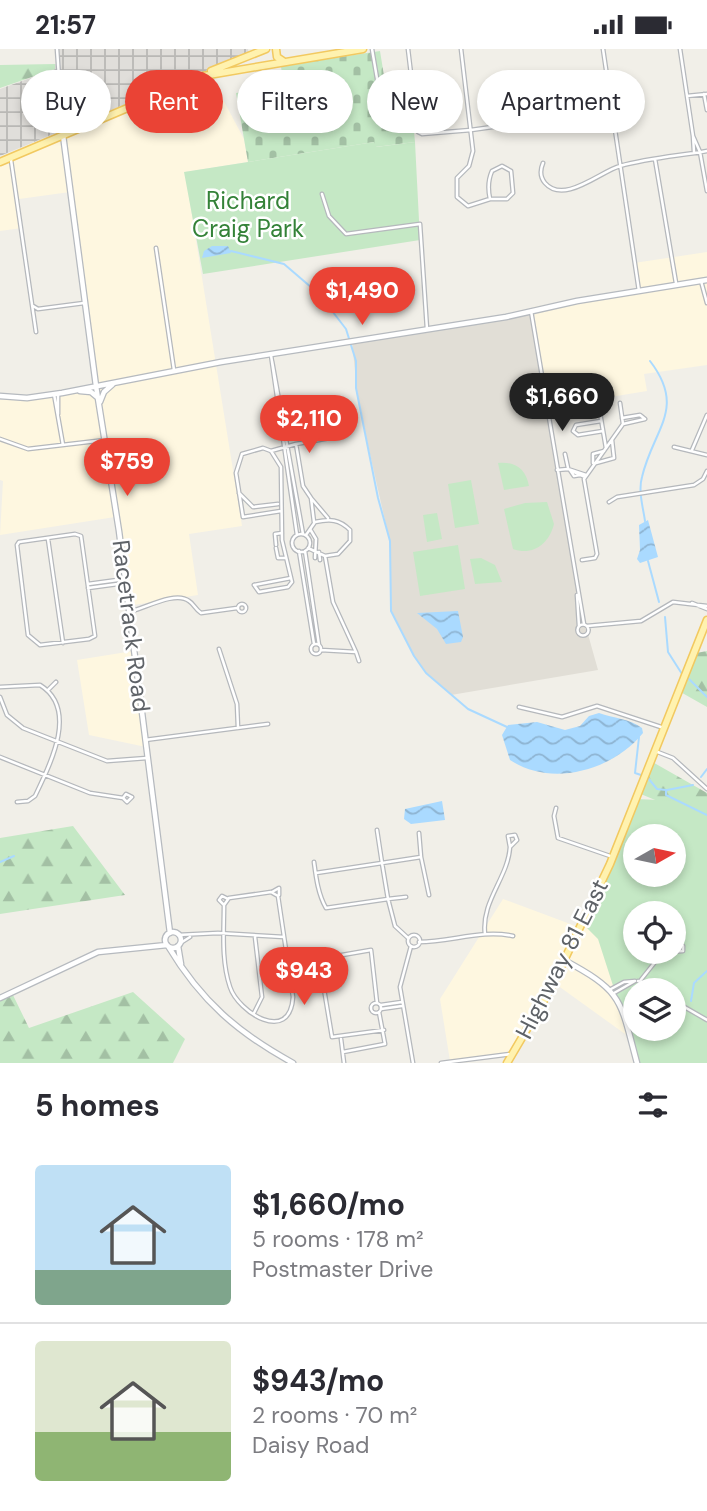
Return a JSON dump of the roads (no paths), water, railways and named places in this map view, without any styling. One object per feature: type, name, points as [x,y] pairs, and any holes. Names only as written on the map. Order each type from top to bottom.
[{"type":"main road","points":[[217,70],[266,49]]},
{"type":"main road","points":[[276,49],[278,59],[289,61]]},
{"type":"main road","points":[[223,73],[363,49]]},
{"type":"main road","points":[[0,162],[125,109]]},
{"type":"main road","name":"Highway 81 East","points":[[507,1063],[573,943],[613,857],[707,620]]},
{"type":"street","name":"Racetrack Road","points":[[57,49],[63,135],[173,934]]},
{"type":"street","points":[[326,49],[333,54]]},
{"type":"street","points":[[372,49],[376,70]]},
{"type":"street","points":[[408,49],[411,70]]},
{"type":"street","points":[[461,49],[472,160],[457,178],[457,197],[468,206],[490,199],[501,202],[513,193],[514,180],[506,167],[492,171],[490,199]]},
{"type":"street","points":[[603,49],[606,70]]},
{"type":"street","points":[[680,49],[694,152]]},
{"type":"street","points":[[687,96],[705,94],[707,110]]},
{"type":"street","points":[[463,131],[477,129]]},
{"type":"street","points":[[429,133],[448,133]]},
{"type":"street","points":[[615,133],[639,291]]},
{"type":"street","points":[[693,136],[700,152],[707,191]]},
{"type":"street","points":[[543,163],[543,180],[556,189],[584,186],[603,173],[620,166],[707,151]]},
{"type":"street","points":[[11,157],[36,332]]},
{"type":"street","points":[[655,159],[676,285]]},
{"type":"street","points":[[322,194],[329,216],[346,234],[420,224],[427,329]]},
{"type":"street","points":[[156,248],[174,373]]},
{"type":"street","points":[[0,396],[55,396],[271,354],[704,281],[707,303]]},
{"type":"street","points":[[33,306],[38,309],[86,303]]},
{"type":"street","points":[[531,311],[577,595],[583,625],[588,633]]},
{"type":"street","points":[[271,354],[286,445],[305,535],[310,542],[307,549],[320,648],[318,654],[312,653],[314,644],[299,551],[288,545],[283,546]]},
{"type":"street","points":[[95,372],[102,381],[116,383]]},
{"type":"street","points":[[99,406],[104,392],[116,383]]},
{"type":"street","points":[[72,391],[91,392],[98,398]]},
{"type":"street","points":[[55,396],[63,445]]},
{"type":"street","points":[[584,476],[623,424],[620,403]]},
{"type":"street","points":[[599,407],[605,450]]},
{"type":"street","points":[[622,418],[640,415],[645,418],[643,421],[623,424]]},
{"type":"street","points":[[692,450],[707,415]]},
{"type":"street","points":[[601,421],[577,425],[573,431],[579,435],[603,431]]},
{"type":"street","points":[[271,451],[286,445],[330,438]]},
{"type":"street","points":[[0,439],[27,449],[104,440]]},
{"type":"street","points":[[595,464],[614,458],[612,440]]},
{"type":"street","points":[[296,444],[303,486],[328,519],[348,528],[351,536],[338,554],[322,558]]},
{"type":"street","points":[[286,445],[297,535],[288,545]]},
{"type":"street","points":[[674,447],[707,455]]},
{"type":"street","points":[[281,511],[243,517],[236,470],[242,454],[263,448],[271,451],[281,467],[284,484],[279,503],[281,511],[283,546],[291,578],[288,587],[260,592],[254,589],[254,585],[291,578]]},
{"type":"street","points":[[595,464],[594,453],[605,450]]},
{"type":"street","points":[[565,454],[569,469]]},
{"type":"street","points":[[557,470],[569,469],[584,476]]},
{"type":"street","points":[[609,502],[617,497],[694,485],[703,479],[707,471]]},
{"type":"street","points":[[582,560],[595,558],[597,554],[584,476]]},
{"type":"street","points":[[239,493],[253,507],[279,503]]},
{"type":"street","points":[[305,535],[314,522],[311,498]]},
{"type":"street","points":[[314,522],[328,519]]},
{"type":"street","points":[[310,529],[322,558],[333,602],[359,661]]},
{"type":"street","points":[[282,533],[275,534],[278,558],[287,558]]},
{"type":"street","points":[[79,534],[95,636],[40,645],[31,640],[27,630],[17,545],[19,542],[48,538],[79,534]]},
{"type":"street","points":[[297,535],[305,535]]},
{"type":"street","points":[[48,538],[63,643]]},
{"type":"street","points":[[292,541],[293,547]]},
{"type":"street","points":[[299,551],[317,551],[322,558]]},
{"type":"street","points":[[88,586],[125,581]]},
{"type":"street","points":[[128,613],[151,603],[181,598],[201,613],[237,608]]},
{"type":"street","points":[[583,625],[580,635],[641,621],[665,605],[689,601],[707,608]]},
{"type":"street","points":[[583,625],[610,626]]},
{"type":"street","points":[[314,644],[320,648],[356,652]]},
{"type":"street","points":[[219,649],[237,704],[239,728]]},
{"type":"street","points":[[48,690],[56,682]]},
{"type":"street","points":[[0,687],[30,684],[48,690],[61,721],[35,796],[27,801],[17,802]]},
{"type":"street","points":[[0,697],[3,708],[14,722],[56,741],[107,761],[147,758]]},
{"type":"street","points":[[519,707],[562,717],[597,706],[664,728]]},
{"type":"street","points":[[145,740],[268,724]]},
{"type":"street","points":[[655,751],[673,758],[707,789]]},
{"type":"street","points":[[0,757],[90,793],[123,798]]},
{"type":"street","points":[[556,808],[554,816],[558,838],[613,857]]},
{"type":"street","points":[[377,830],[395,926],[408,938],[411,946],[400,979],[413,1063]]},
{"type":"street","points":[[419,833],[429,895]]},
{"type":"street","points":[[485,934],[485,911],[509,858],[510,847]]},
{"type":"street","points":[[316,873],[421,857]]},
{"type":"street","points":[[314,862],[326,908],[406,897]]},
{"type":"street","points":[[279,888],[292,993],[291,1010],[275,1022],[265,1021],[254,1013],[235,997],[229,986],[223,905],[219,898],[272,892],[279,888]]},
{"type":"street","points":[[272,892],[278,896]]},
{"type":"street","points":[[223,905],[228,899]]},
{"type":"street","points":[[153,944],[173,934],[192,936],[224,933],[284,937]]},
{"type":"street","points":[[173,934],[178,945],[177,955],[189,980]]},
{"type":"street","points":[[167,946],[173,934]]},
{"type":"street","points":[[411,946],[419,942],[462,939],[485,934],[513,936]]},
{"type":"street","points":[[408,938],[416,935],[419,942]]},
{"type":"street","points":[[0,998],[98,952],[153,944],[178,945],[192,936]]},
{"type":"street","points":[[254,1013],[262,997],[255,937]]},
{"type":"street","points":[[573,943],[571,959],[576,967]]},
{"type":"street","points":[[167,946],[189,980],[238,1029],[293,1063]]},
{"type":"street","points":[[343,1052],[383,1045],[384,1030],[371,950],[319,959],[331,1035],[340,1037],[384,1030]]},
{"type":"street","points":[[564,960],[612,991],[622,1008],[637,1063]]},
{"type":"street","points":[[641,978],[653,964]]},
{"type":"street","points":[[557,974],[565,968],[576,967]]},
{"type":"street","points":[[612,991],[623,986]]},
{"type":"street","points":[[379,1007],[402,1004]]},
{"type":"street","points":[[686,1008],[707,1020]]},
{"type":"street","points":[[340,1037],[344,1063]]},
{"type":"street","points":[[441,1063],[514,1053]]},
{"type":"water","points":[[212,246],[228,246],[231,253],[202,258],[204,251]]},
{"type":"water","points":[[648,520],[658,557],[640,563],[637,559],[640,550],[639,525]]},
{"type":"water","points":[[458,611],[463,637],[461,642],[446,644],[437,629],[417,613]]},
{"type":"water","points":[[599,713],[632,723],[642,728],[643,733],[615,757],[581,771],[544,773],[510,760],[502,735],[508,725],[537,722],[565,730],[580,726],[589,716]]},
{"type":"water","points":[[442,801],[445,820],[411,824],[404,819],[405,809]]},
{"type":"waterway","points":[[231,251],[284,264],[319,294],[346,329],[356,361],[356,388],[378,498],[390,541],[391,611],[426,673],[468,709],[507,727]]},
{"type":"waterway","points":[[645,521],[641,482],[667,406],[661,378],[650,361]]},
{"type":"waterway","points":[[648,561],[659,602]]},
{"type":"waterway","points":[[665,617],[668,652],[682,674]]},
{"type":"waterway","points":[[688,678],[707,697]]},
{"type":"waterway","points":[[639,737],[635,773],[641,775]]},
{"type":"waterway","points":[[701,777],[707,769]]},
{"type":"waterway","points":[[648,778],[657,789],[666,790],[666,795],[707,815]]},
{"type":"waterway","points":[[667,790],[693,785]]},
{"type":"waterway","points":[[0,862],[14,856]]},
{"type":"waterway","points":[[691,1001],[694,983],[707,971]]},
{"type":"park label","name":"Richard Craig Park","points":[[248,215]]}]
